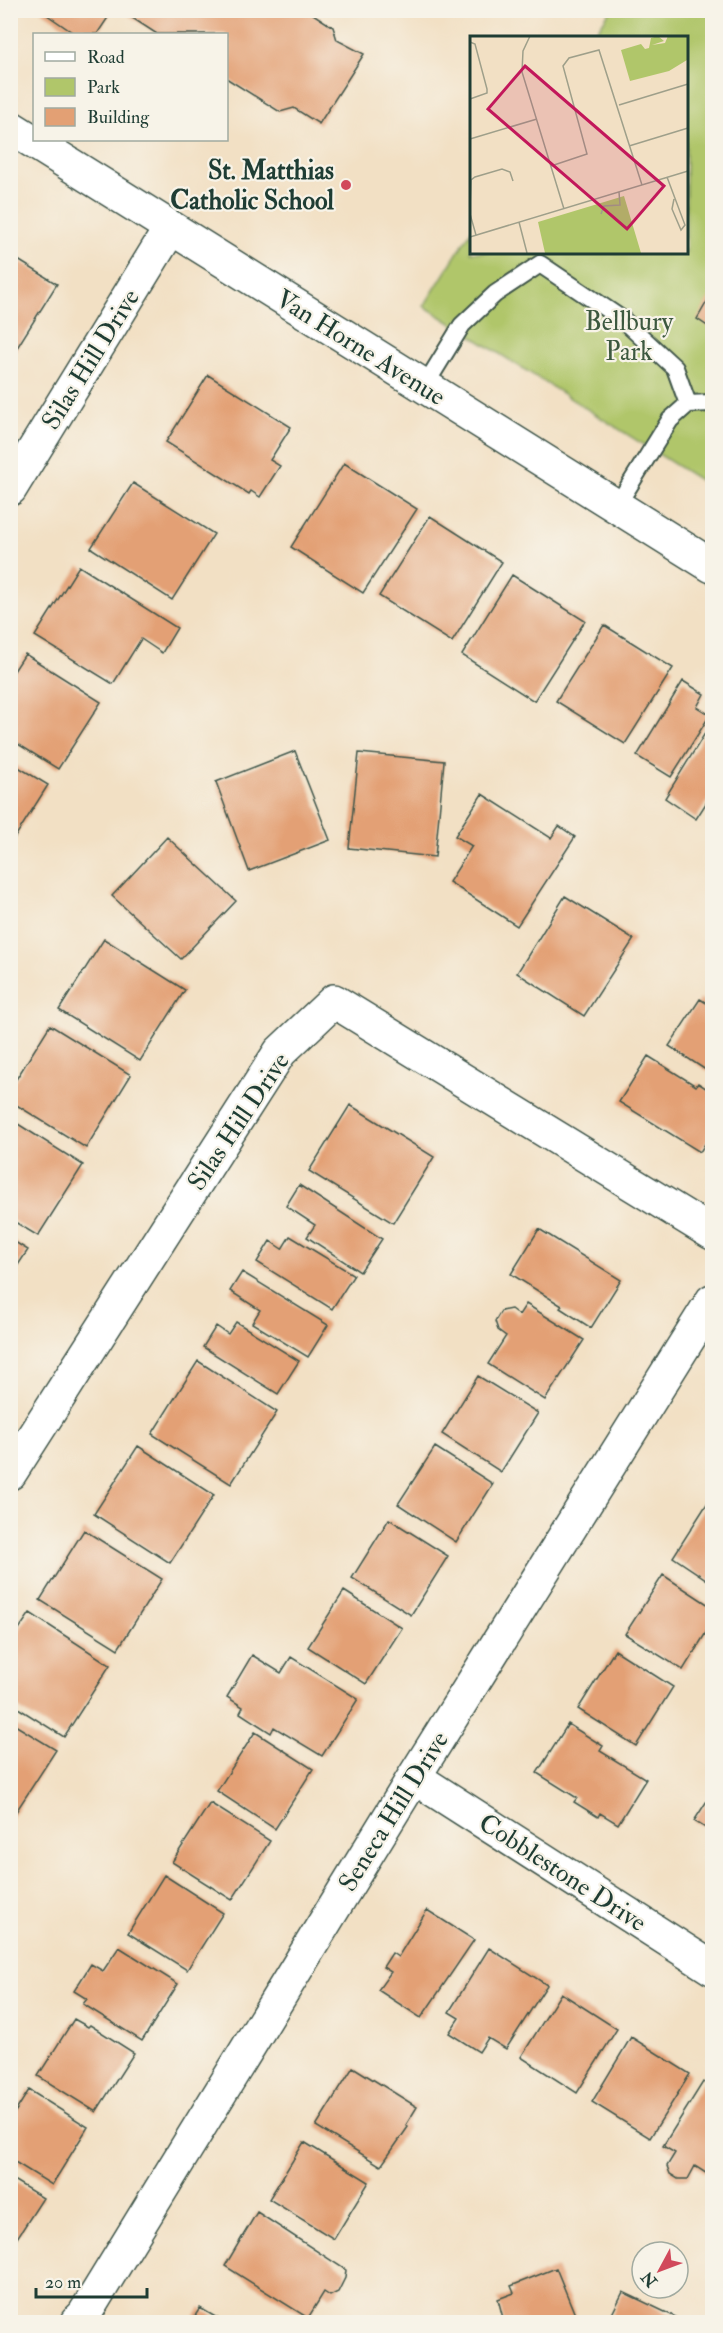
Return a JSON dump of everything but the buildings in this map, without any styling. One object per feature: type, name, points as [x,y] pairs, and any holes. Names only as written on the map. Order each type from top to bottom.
[{"type":"street","name":"Van Horne Avenue","points":[[10,127],[712,566]]},
{"type":"street","name":"Silas Hill Drive","points":[[10,489],[170,229]]},
{"type":"street","name":"Silas Hill Drive","points":[[10,1473],[280,1052],[334,1001],[712,1233]]},
{"type":"street","name":"Seneca Hill Drive","points":[[77,2322],[84,2315],[414,1777],[712,1302]]},
{"type":"street","name":"Cobblestone Drive","points":[[414,1777],[712,1968]]},
{"type":"lane","points":[[424,387],[462,325],[495,294],[540,264],[624,320],[675,368],[688,404]]},
{"type":"lane","points":[[616,507],[670,420],[688,404],[712,403]]},
{"type":"green space","name":"Bellbury Park","points":[[610,11],[712,11],[712,488],[424,306],[470,233],[470,254],[687,254],[687,36],[594,36]]},
{"type":"place","name":"St. Matthias Catholic School","points":[[346,185]]}]
